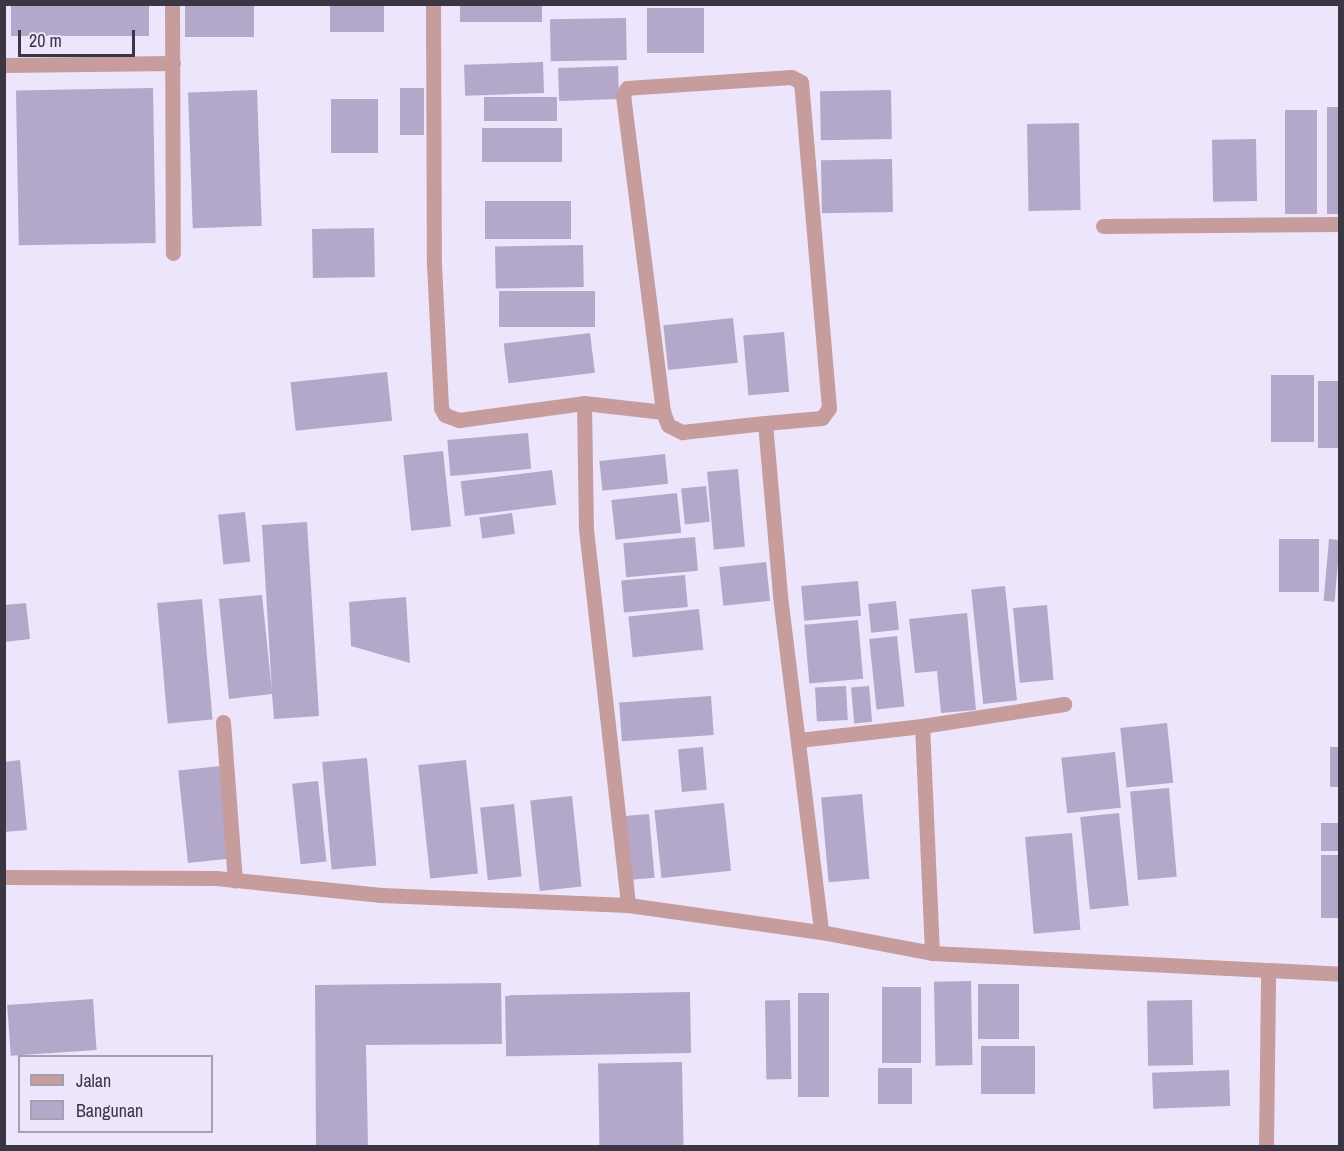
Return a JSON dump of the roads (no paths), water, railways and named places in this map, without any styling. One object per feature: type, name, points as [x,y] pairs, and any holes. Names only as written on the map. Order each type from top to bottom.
[{"type":"street","points":[[172,4],[173,253]]},
{"type":"street","points":[[433,4],[434,275],[441,408],[452,419],[459,420],[584,403],[663,412]]},
{"type":"street","points":[[4,65],[173,63]]},
{"type":"street","points":[[798,77],[801,82],[829,408],[822,418],[765,423],[678,432],[668,425],[663,412],[623,95],[632,87],[798,77]]},
{"type":"street","points":[[1103,225],[1340,225]]},
{"type":"street","points":[[584,403],[586,529],[628,905]]},
{"type":"street","points":[[765,423],[780,596],[821,932]]},
{"type":"street","points":[[799,740],[922,726],[1064,704]]},
{"type":"street","points":[[223,722],[235,880]]},
{"type":"street","points":[[922,726],[932,953]]},
{"type":"street","points":[[4,878],[235,880],[381,895],[628,905],[821,932],[932,953],[1340,974]]},
{"type":"street","points":[[1266,1146],[1268,972]]}]
